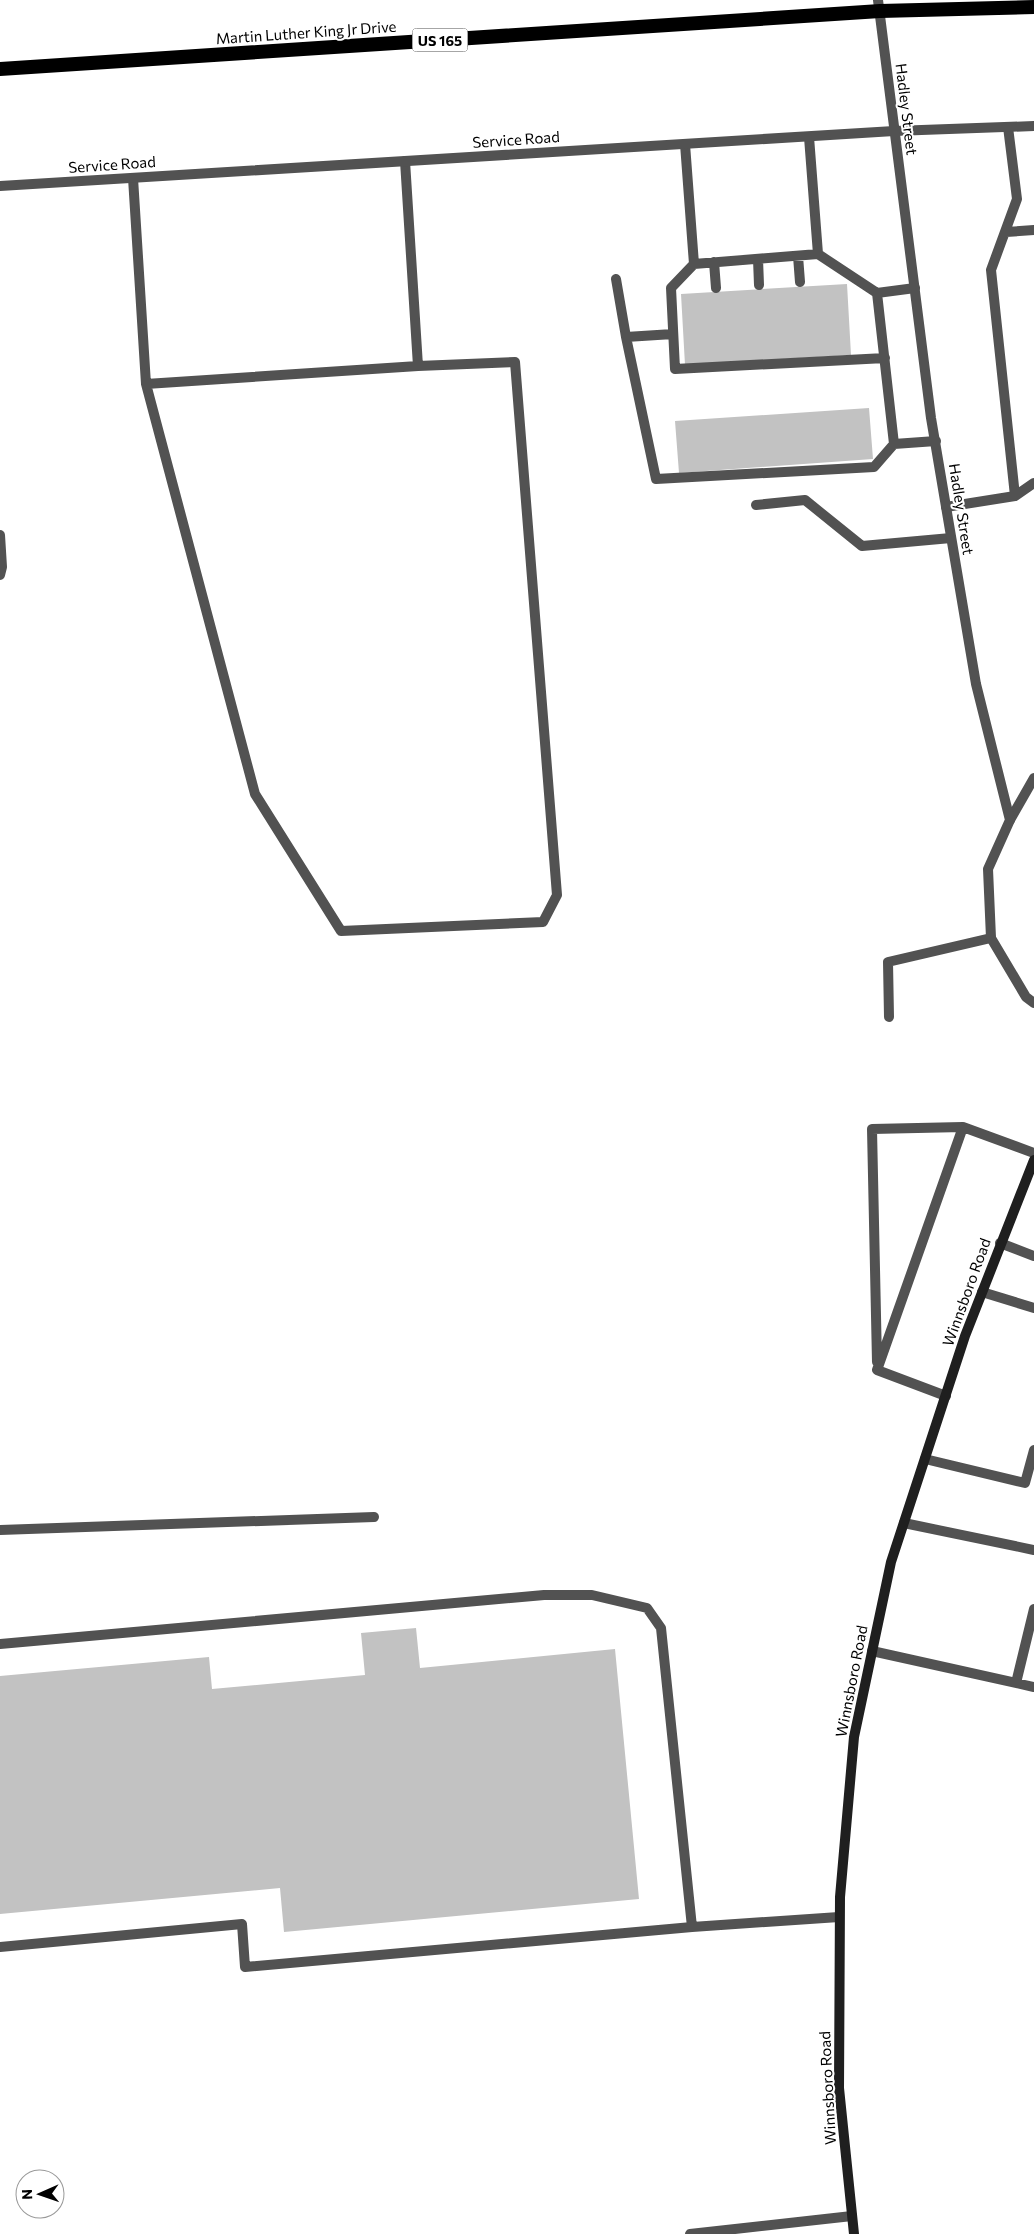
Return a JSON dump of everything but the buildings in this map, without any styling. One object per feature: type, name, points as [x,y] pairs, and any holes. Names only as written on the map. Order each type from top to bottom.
[{"type":"highway","name":"Martin Luther King Jr Drive","points":[[0,69],[879,6],[1034,7]]},
{"type":"main road","name":"Winnsboro Road","points":[[854,2234],[839,2088],[839,1917],[854,1737],[891,1562],[982,1292],[1034,1160]]},
{"type":"street","name":"Hadley Street","points":[[879,6],[894,131],[946,507],[976,684],[1010,820]]},
{"type":"street","name":"Service Road","points":[[0,186],[894,131],[1034,126]]},
{"type":"street","points":[[1008,127],[1017,198],[991,270],[1015,496]]},
{"type":"street","points":[[809,137],[818,254]]},
{"type":"street","points":[[685,144],[694,264]]},
{"type":"street","points":[[405,161],[418,366]]},
{"type":"street","points":[[133,178],[146,384],[255,794],[340,931],[543,922],[557,895],[515,362],[418,366],[146,384]]},
{"type":"street","points":[[1006,232],[1034,230]]},
{"type":"street","points":[[885,358],[804,357],[719,362],[675,369],[671,288],[694,264],[818,254],[877,293],[915,288]]},
{"type":"street","points":[[798,256],[800,282]]},
{"type":"street","points":[[758,259],[759,285]]},
{"type":"street","points":[[714,262],[716,288]]},
{"type":"street","points":[[616,279],[656,480],[874,467],[894,444],[936,441]]},
{"type":"street","points":[[877,293],[894,444]]},
{"type":"street","points":[[626,336],[673,334]]},
{"type":"street","points":[[946,507],[1015,496],[1034,483]]},
{"type":"street","points":[[756,505],[805,500],[862,546],[952,538]]},
{"type":"street","points":[[0,535],[2,567],[0,575]]},
{"type":"street","points":[[1034,778],[1010,820],[988,869],[991,938],[1026,997],[1034,1003]]},
{"type":"street","points":[[889,1017],[888,962],[991,938]]},
{"type":"street","points":[[878,1370],[872,1128],[963,1127],[1034,1153]]},
{"type":"street","points":[[878,1370],[963,1127]]},
{"type":"street","points":[[1000,1243],[1034,1256]]},
{"type":"street","points":[[982,1292],[1034,1308]]},
{"type":"street","points":[[878,1370],[946,1396]]},
{"type":"street","points":[[925,1459],[1025,1483],[1034,1450]]},
{"type":"street","points":[[0,1530],[374,1516]]},
{"type":"street","points":[[904,1523],[1034,1550]]},
{"type":"street","points":[[0,1644],[544,1595],[592,1595],[647,1608],[661,1628],[692,1927]]},
{"type":"street","points":[[1016,1683],[1034,1609]]},
{"type":"street","points":[[872,1651],[1034,1687]]},
{"type":"street","points":[[0,1948],[242,1924],[245,1967],[692,1927],[839,1917]]},
{"type":"street","points":[[690,2234],[852,2216]]}]
